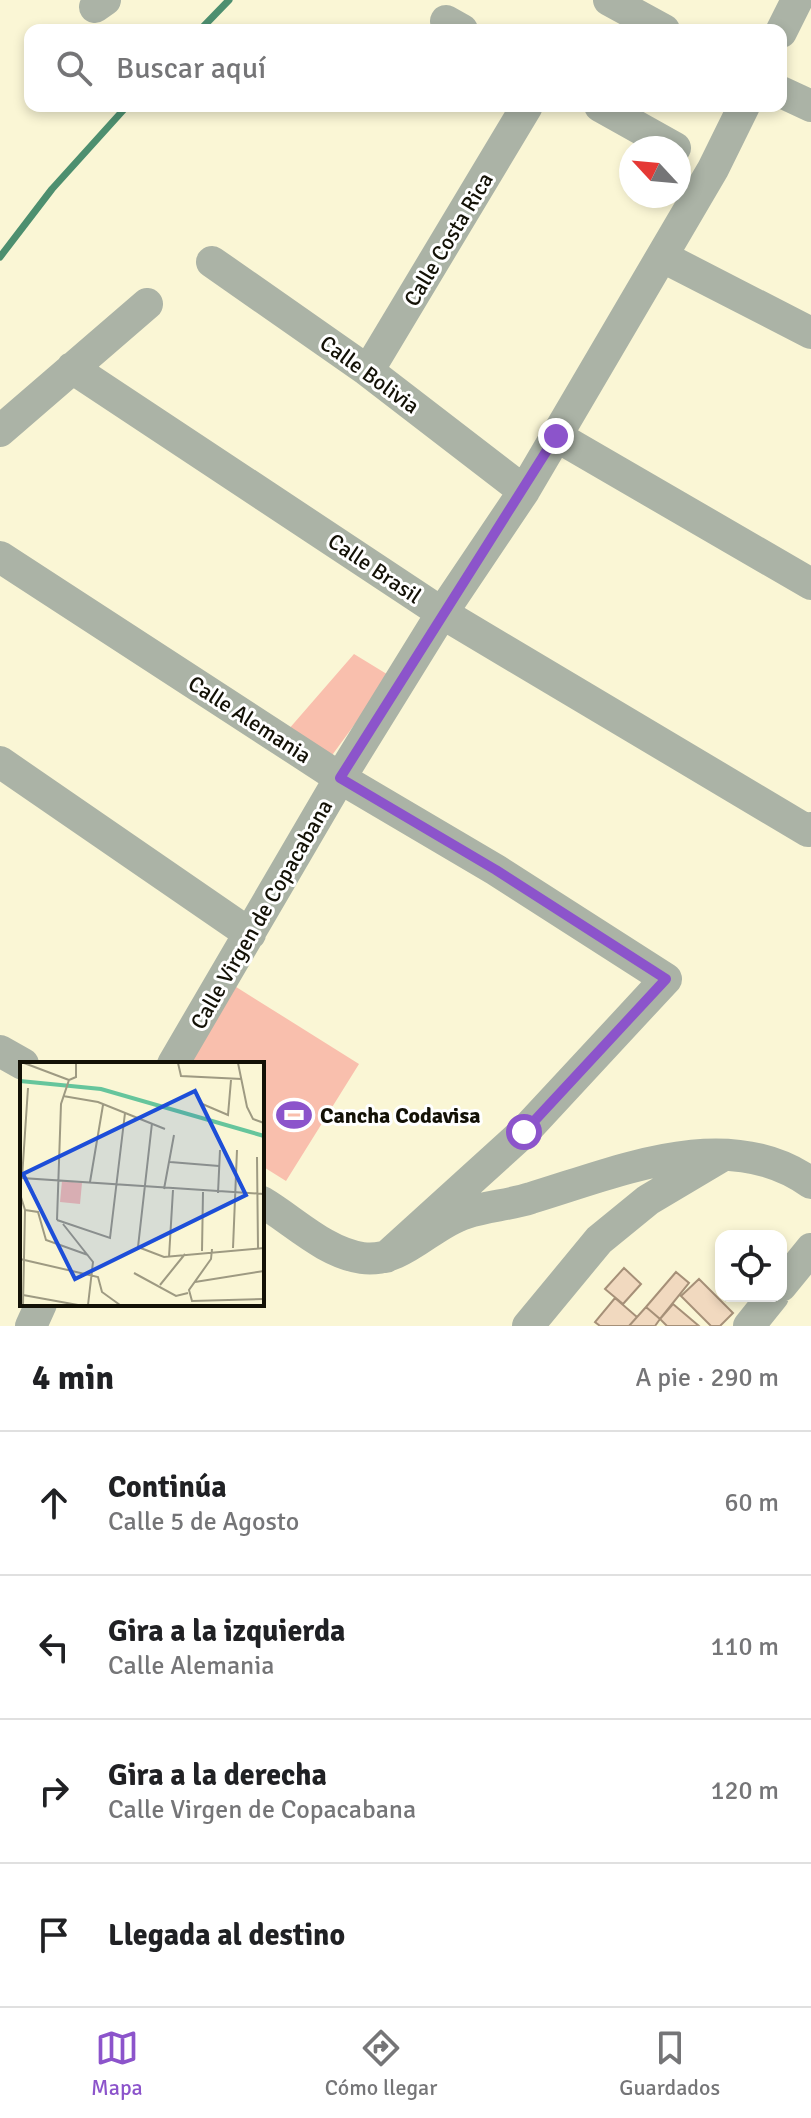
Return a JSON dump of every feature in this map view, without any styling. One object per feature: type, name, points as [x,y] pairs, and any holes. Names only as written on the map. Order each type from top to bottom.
[{"type":"street","points":[[609,0],[653,24]]},
{"type":"street","points":[[785,24],[797,0]]},
{"type":"street","points":[[787,95],[811,106]]},
{"type":"street","name":"Calle Costa Rica","points":[[368,371],[523,112]]},
{"type":"street","points":[[611,112],[654,136]]},
{"type":"street","name":"Calle Virgen de Copacabana","points":[[174,1062],[340,778],[442,613],[524,491],[663,257],[741,112]]},
{"type":"street","points":[[691,157],[713,169]]},
{"type":"street","points":[[663,257],[811,333]]},
{"type":"street","name":"Calle Bolivia","points":[[212,262],[368,371],[524,491]]},
{"type":"street","points":[[0,431],[147,304]]},
{"type":"street","name":"Calle Brasil","points":[[72,368],[442,613],[810,830]]},
{"type":"street","points":[[556,436],[811,584]]},
{"type":"street","name":"Calle Alemania","points":[[0,557],[340,778],[496,870],[666,979],[524,1132],[386,1257]]},
{"type":"street","points":[[0,762],[250,934]]},
{"type":"street","points":[[0,1051],[20,1062]]},
{"type":"street","points":[[528,1326],[599,1240],[648,1200],[724,1154]]},
{"type":"street","points":[[264,1203],[324,1244],[362,1258],[386,1257],[465,1213],[510,1204],[676,1157],[724,1154],[782,1166],[811,1183]]},
{"type":"street","points":[[787,1279],[811,1249]]},
{"type":"street","points":[[749,1326],[768,1302]]},
{"type":"street","points":[[31,1326],[40,1306]]},
{"type":"shaded area","points":[[354,654],[390,676],[330,758],[288,730]]},
{"type":"shaded area","name":"Cancha Codavisa","points":[[233,985],[359,1064],[286,1181],[264,1167],[264,1062],[184,1062]]},
{"type":"building","points":[[624,1268],[641,1284],[623,1304],[605,1289]]},
{"type":"building","points":[[676,1272],[689,1283],[660,1319],[646,1307]]},
{"type":"building","points":[[699,1279],[715,1295],[715,1302],[722,1302],[733,1313],[720,1326],[711,1326],[681,1296]]},
{"type":"building","points":[[615,1298],[637,1317],[629,1326],[600,1326],[595,1322]]},
{"type":"building","points":[[673,1304],[699,1326],[667,1326],[660,1319]]},
{"type":"building","points":[[646,1307],[660,1319],[655,1326],[629,1326]]},
{"type":"waterway","points":[[206,24],[229,0]]},
{"type":"waterway","points":[[0,257],[52,189],[122,112]]},
{"type":"place","name":"Cancha Codavisa","points":[[294,1115]]},
{"type":"route","points":[[524,1132],[666,979],[496,870],[340,778],[556,436]]}]
